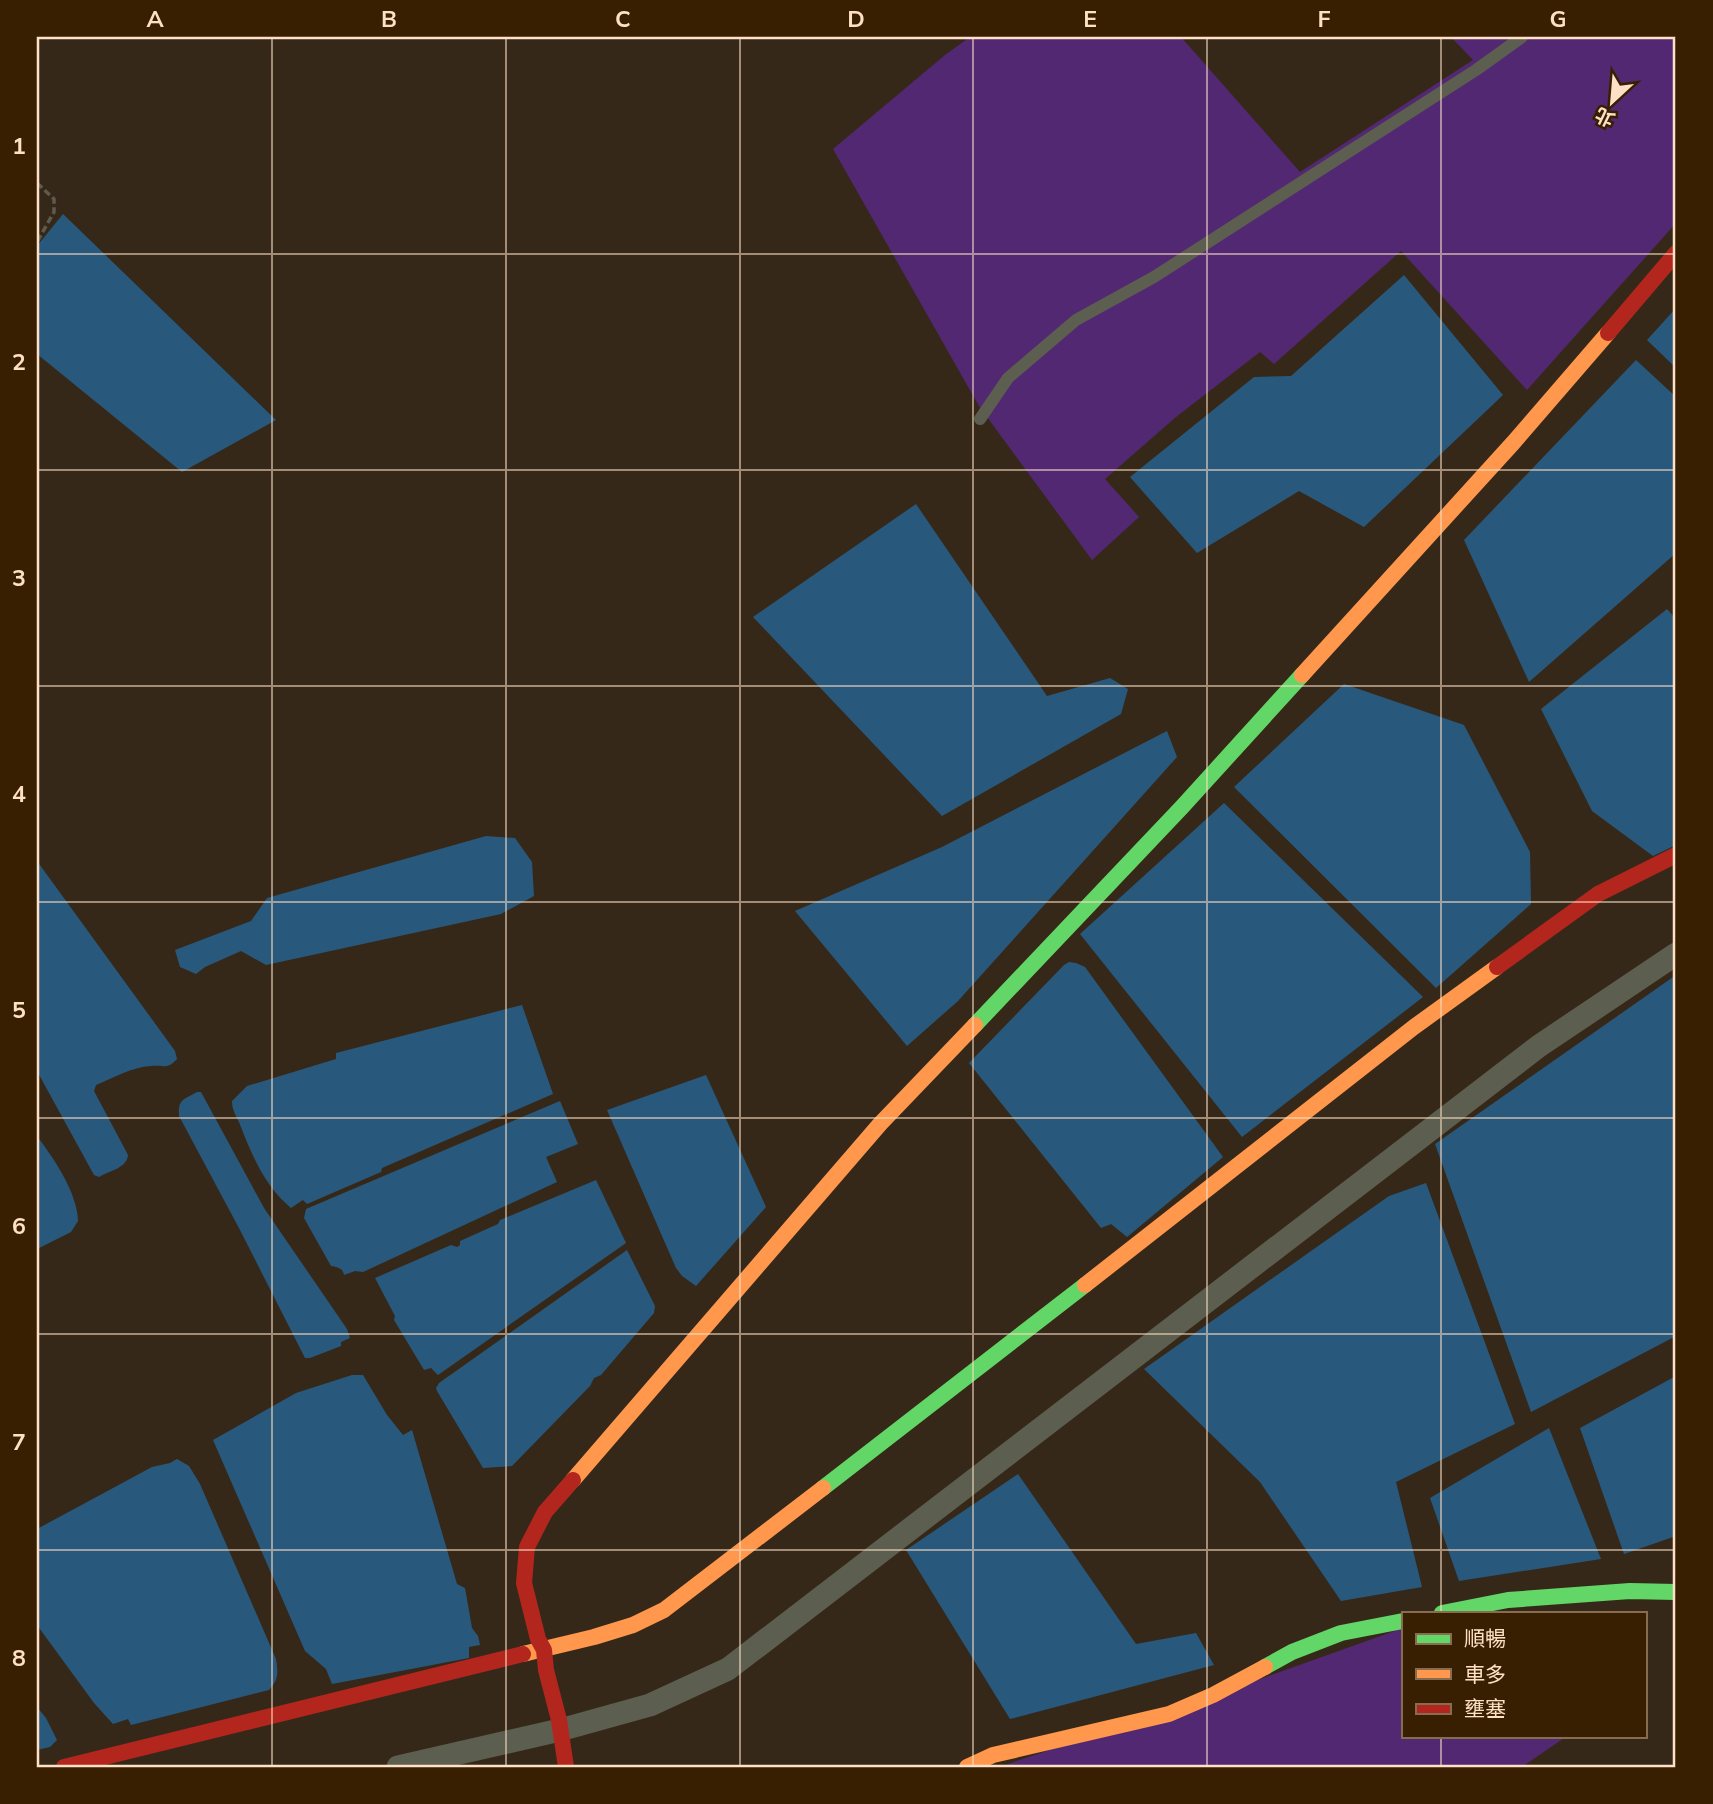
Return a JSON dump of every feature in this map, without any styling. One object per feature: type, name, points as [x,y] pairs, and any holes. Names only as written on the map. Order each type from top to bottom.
[{"type":"street","points":[[566,1767],[544,1650],[538,1639],[524,1583],[527,1547],[545,1512],[880,1124],[1182,807],[1513,443],[1676,253]]},
{"type":"street","points":[[64,1767],[544,1650],[633,1625],[664,1610],[1414,1027],[1598,894],[1676,855]]},
{"type":"street","points":[[398,1767],[650,1705],[728,1669],[1528,1054],[1676,954]]},
{"type":"street","points":[[1447,1612],[1508,1600],[1630,1591],[1676,1591]]},
{"type":"street","points":[[967,1767],[993,1755],[1169,1714],[1213,1695],[1292,1653],[1340,1633],[1402,1621]]},
{"type":"lane","points":[[980,419],[1009,378],[1076,320],[1177,262],[1476,70],[1522,37]]},
{"type":"path","points":[[37,183],[54,199],[54,212],[37,242]]},
{"type":"shaded area","points":[[970,37],[1181,37],[1300,172],[1473,60],[1451,37],[1676,37],[1676,223],[1527,390],[1401,251],[1274,364],[1260,352],[1176,417],[1105,479],[1139,517],[1092,560],[979,406],[833,149]]},
{"type":"shaded area","points":[[1402,1628],[1402,1738],[1564,1738],[1522,1767],[999,1767],[1238,1687]]},
{"type":"water","points":[[63,214],[276,420],[182,472],[37,354],[37,246]]},
{"type":"water","points":[[1404,275],[1503,395],[1364,527],[1299,491],[1197,553],[1130,477],[1254,377],[1291,376]]},
{"type":"water","points":[[1676,308],[1676,368],[1647,340]]},
{"type":"water","points":[[1636,360],[1676,397],[1676,553],[1529,682],[1464,540]]},
{"type":"water","points":[[916,504],[1047,696],[1110,678],[1128,689],[1121,714],[942,816],[753,617]]},
{"type":"water","points":[[1667,609],[1676,619],[1676,845],[1653,856],[1592,811],[1541,709]]},
{"type":"water","points":[[1344,684],[1464,725],[1530,852],[1531,904],[1436,988],[1234,787]]},
{"type":"water","points":[[1167,731],[1177,757],[958,1001],[907,1046],[795,911],[942,847]]},
{"type":"water","points":[[1224,803],[1423,997],[1242,1137],[1080,934]]},
{"type":"water","points":[[486,836],[515,838],[532,862],[534,896],[501,914],[266,965],[241,951],[205,967],[196,974],[180,967],[175,950],[251,921],[267,898]]},
{"type":"water","points":[[37,861],[175,1051],[177,1059],[168,1066],[137,1068],[96,1085],[94,1091],[128,1155],[121,1166],[99,1177],[94,1175],[37,1071]]},
{"type":"water","points":[[1069,962],[1085,967],[1223,1157],[1127,1237],[1111,1224],[1101,1228],[969,1063]]},
{"type":"water","points":[[1676,975],[1676,1336],[1531,1412],[1435,1144]]},
{"type":"water","points":[[522,1005],[553,1094],[382,1168],[381,1172],[307,1204],[303,1200],[291,1208],[273,1190],[254,1157],[233,1109],[232,1101],[247,1086],[336,1059],[336,1053]]},
{"type":"water","points":[[706,1075],[766,1207],[696,1286],[676,1268],[607,1110]]},
{"type":"water","points":[[201,1092],[264,1208],[347,1329],[350,1338],[341,1342],[341,1346],[305,1358],[179,1116],[182,1101]]},
{"type":"water","points":[[560,1101],[578,1144],[546,1157],[557,1182],[363,1272],[355,1271],[344,1275],[341,1269],[331,1266],[304,1218],[306,1209]]},
{"type":"water","points":[[37,1136],[69,1187],[78,1221],[71,1232],[37,1249]]},
{"type":"water","points":[[596,1180],[626,1243],[438,1375],[431,1368],[424,1370],[394,1320],[395,1316],[375,1278],[451,1245],[457,1247],[460,1241],[498,1224],[500,1220]]},
{"type":"water","points":[[1426,1183],[1515,1424],[1396,1482],[1422,1587],[1341,1601],[1260,1482],[1144,1369],[1389,1196]]},
{"type":"water","points":[[627,1250],[655,1306],[654,1313],[601,1375],[594,1378],[590,1386],[512,1466],[483,1468],[437,1391],[439,1383]]},
{"type":"water","points":[[352,1375],[363,1375],[387,1415],[403,1435],[412,1430],[457,1584],[465,1588],[472,1628],[480,1645],[469,1647],[469,1658],[332,1684],[326,1669],[305,1651],[213,1440],[296,1393]]},
{"type":"water","points":[[1676,1376],[1676,1536],[1624,1554],[1580,1428]]},
{"type":"water","points":[[1549,1428],[1601,1559],[1459,1581],[1430,1498]]},
{"type":"water","points":[[177,1459],[189,1466],[200,1484],[276,1659],[277,1676],[269,1690],[131,1725],[128,1719],[113,1724],[94,1703],[37,1625],[37,1529],[152,1467]]},
{"type":"water","points":[[1018,1474],[1136,1644],[1196,1633],[1214,1665],[1010,1719],[906,1550]]},
{"type":"water","points":[[37,1707],[57,1740],[50,1747],[37,1750]]},
{"type":"traffic: fast","points":[[975,1025],[1182,807],[1302,675]]},
{"type":"traffic: fast","points":[[823,1488],[1085,1285]]},
{"type":"traffic: fast","points":[[1447,1612],[1508,1600],[1630,1591],[1676,1592]]},
{"type":"traffic: fast","points":[[1265,1667],[1292,1652],[1341,1633],[1402,1621]]},
{"type":"traffic: slow","points":[[1302,675],[1513,443],[1608,333]]},
{"type":"traffic: slow","points":[[1085,1285],[1414,1027],[1497,967]]},
{"type":"traffic: slow","points":[[573,1480],[880,1124],[975,1025]]},
{"type":"traffic: slow","points":[[523,1654],[633,1625],[664,1610],[823,1488]]},
{"type":"traffic: slow","points":[[967,1767],[993,1755],[1169,1714],[1213,1695],[1265,1667]]},
{"type":"traffic: jam","points":[[1608,333],[1676,253]]},
{"type":"traffic: jam","points":[[1497,967],[1598,894],[1676,855]]},
{"type":"traffic: jam","points":[[566,1767],[544,1650],[538,1639],[524,1583],[527,1547],[545,1512],[573,1480]]},
{"type":"traffic: jam","points":[[64,1767],[523,1654]]}]
